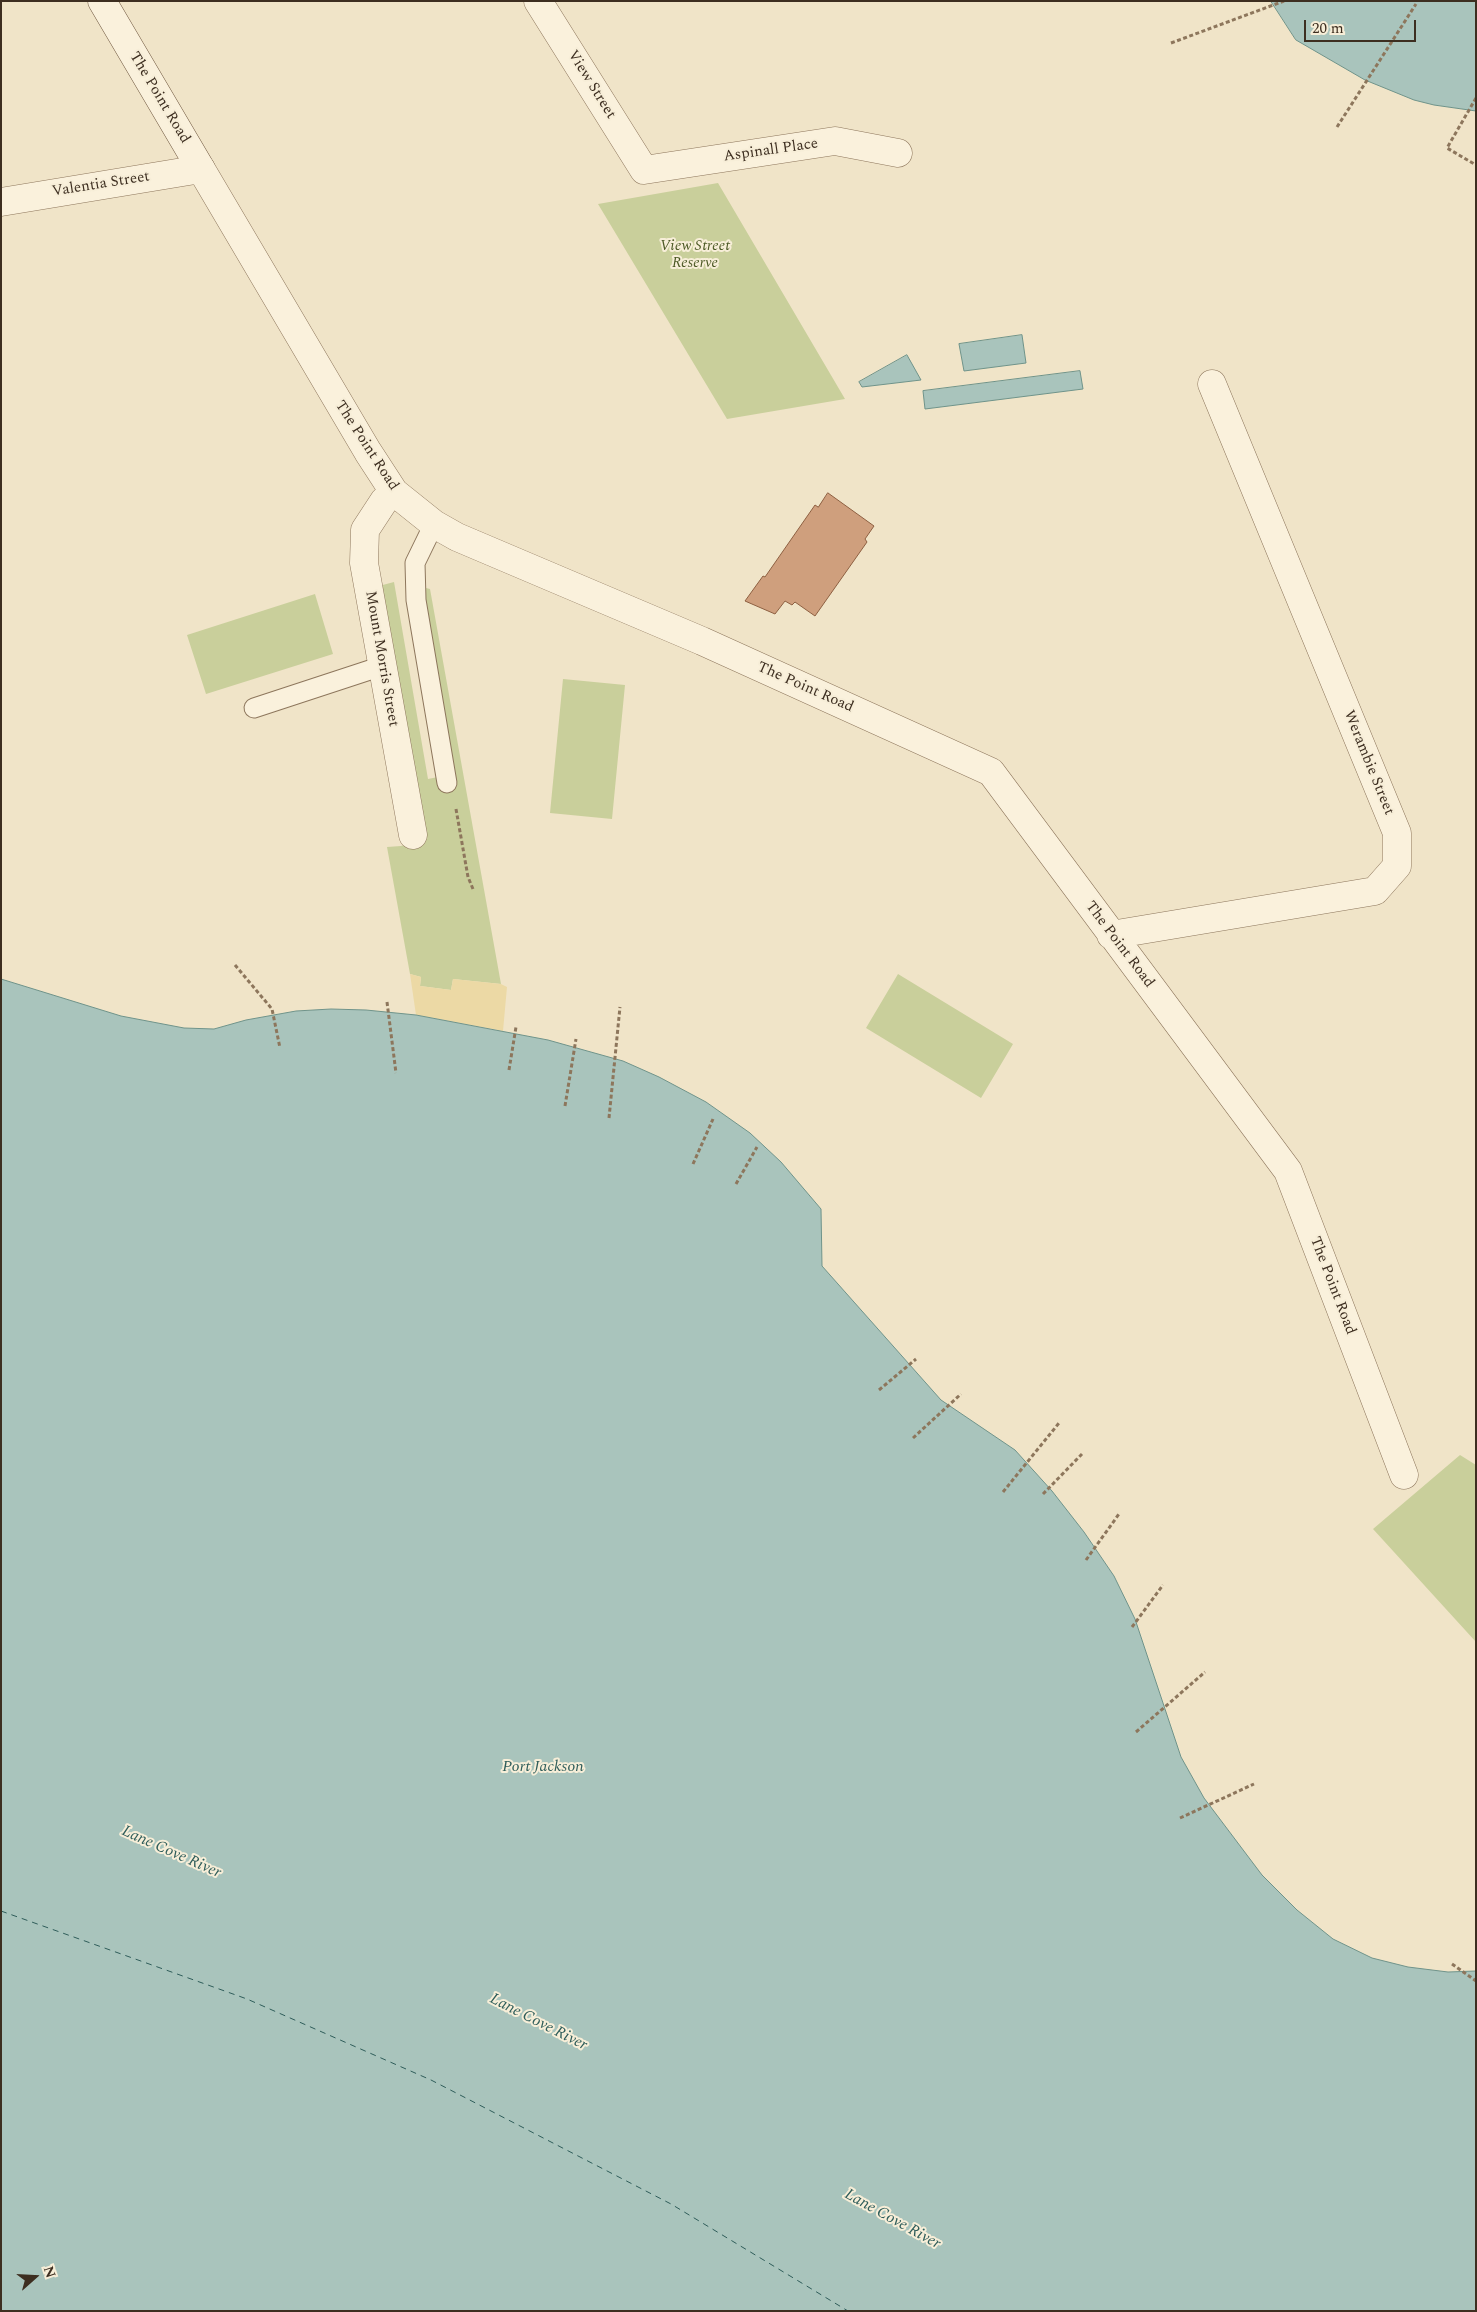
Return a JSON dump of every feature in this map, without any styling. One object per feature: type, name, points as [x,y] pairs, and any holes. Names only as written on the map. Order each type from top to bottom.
[{"type":"street","name":"The Point Road","points":[[102,1],[368,452],[394,492],[434,524],[457,537],[702,641],[990,772],[1288,1171],[1404,1475]]},
{"type":"street","name":"View Street","points":[[538,1],[644,170]]},
{"type":"street","name":"Aspinall Place","points":[[644,170],[834,141],[898,153]]},
{"type":"street","name":"Valentia Street","points":[[1,202],[201,169]]},
{"type":"street","name":"Werambie Street","points":[[1111,934],[1375,892],[1397,866],[1397,833],[1212,384]]},
{"type":"street","name":"Mount Morris Street","points":[[394,492],[384,501],[365,530],[364,563],[413,835]]},
{"type":"lane","points":[[434,524],[415,563],[416,600],[447,783]]},
{"type":"lane","points":[[254,708],[382,666]]},
{"type":"path","points":[[1171,43],[1284,1]]},
{"type":"path","points":[[1337,127],[1416,4]]},
{"type":"path","points":[[1476,98],[1447,148],[1476,165]]},
{"type":"path","points":[[447,783],[453,793],[468,877],[473,889]]},
{"type":"path","points":[[235,965],[272,1009],[280,1048]]},
{"type":"path","points":[[387,1002],[396,1074]]},
{"type":"path","points":[[609,1118],[620,1007]]},
{"type":"path","points":[[510,1070],[516,1026]]},
{"type":"path","points":[[565,1106],[576,1039]]},
{"type":"path","points":[[693,1164],[713,1119]]},
{"type":"path","points":[[736,1184],[757,1147]]},
{"type":"path","points":[[879,1390],[916,1359]]},
{"type":"path","points":[[913,1438],[960,1394]]},
{"type":"path","points":[[1003,1492],[1059,1423]]},
{"type":"path","points":[[1044,1494],[1082,1454]]},
{"type":"path","points":[[1086,1560],[1119,1514]]},
{"type":"path","points":[[1132,1627],[1163,1585]]},
{"type":"path","points":[[1136,1732],[1205,1672]]},
{"type":"path","points":[[1180,1818],[1254,1784]]},
{"type":"path","points":[[1452,1964],[1476,1981]]},
{"type":"green space","name":"View Street Reserve","points":[[718,183],[845,399],[727,419],[598,204]]},
{"type":"green space","points":[[394,582],[428,779],[453,774],[422,587],[430,589],[501,984],[453,979],[451,990],[420,986],[421,977],[410,974],[387,847],[401,846],[415,841],[379,586]]},
{"type":"green space","points":[[315,594],[333,654],[206,694],[187,635]]},
{"type":"green space","points":[[563,679],[625,685],[612,819],[550,813]]},
{"type":"green space","points":[[898,974],[1013,1044],[981,1098],[866,1028]]},
{"type":"green space","points":[[1460,1455],[1476,1465],[1476,1642],[1373,1529]]},
{"type":"sand","points":[[410,974],[421,977],[420,986],[451,990],[453,979],[501,984],[507,987],[503,1031],[416,1015]]},
{"type":"water","points":[[1271,1],[1476,1],[1476,111],[1414,100],[1365,80],[1296,40]]},
{"type":"water","points":[[1022,335],[1026,363],[964,371],[959,344]]},
{"type":"water","points":[[907,355],[921,380],[862,387],[859,382]]},
{"type":"water","points":[[1080,371],[1083,389],[925,409],[923,391]]},
{"type":"water","name":"Port Jackson","points":[[1,979],[121,1016],[184,1028],[214,1029],[246,1020],[296,1011],[366,1010],[416,1015],[548,1040],[623,1061],[659,1077],[706,1102],[750,1133],[781,1162],[821,1209],[822,1266],[941,1400],[1015,1450],[1052,1491],[1084,1532],[1114,1576],[1135,1619],[1181,1757],[1204,1798],[1262,1875],[1297,1910],[1333,1939],[1372,1958],[1408,1967],[1448,1972],[1476,1971],[1476,2311],[1,2311]]},
{"type":"building","points":[[828,493],[874,526],[865,539],[867,542],[815,616],[795,602],[792,605],[785,601],[775,614],[745,601],[763,576],[765,577],[815,505],[818,507]]},
{"type":"ferry route","points":[[1,1911],[247,1999],[431,2080],[671,2204],[848,2311]]},
{"type":"water label","name":"Lane Cove River","points":[[171,1853]]},
{"type":"water label","name":"Lane Cove River","points":[[538,2023]]},
{"type":"water label","name":"Lane Cove River","points":[[892,2220]]}]
